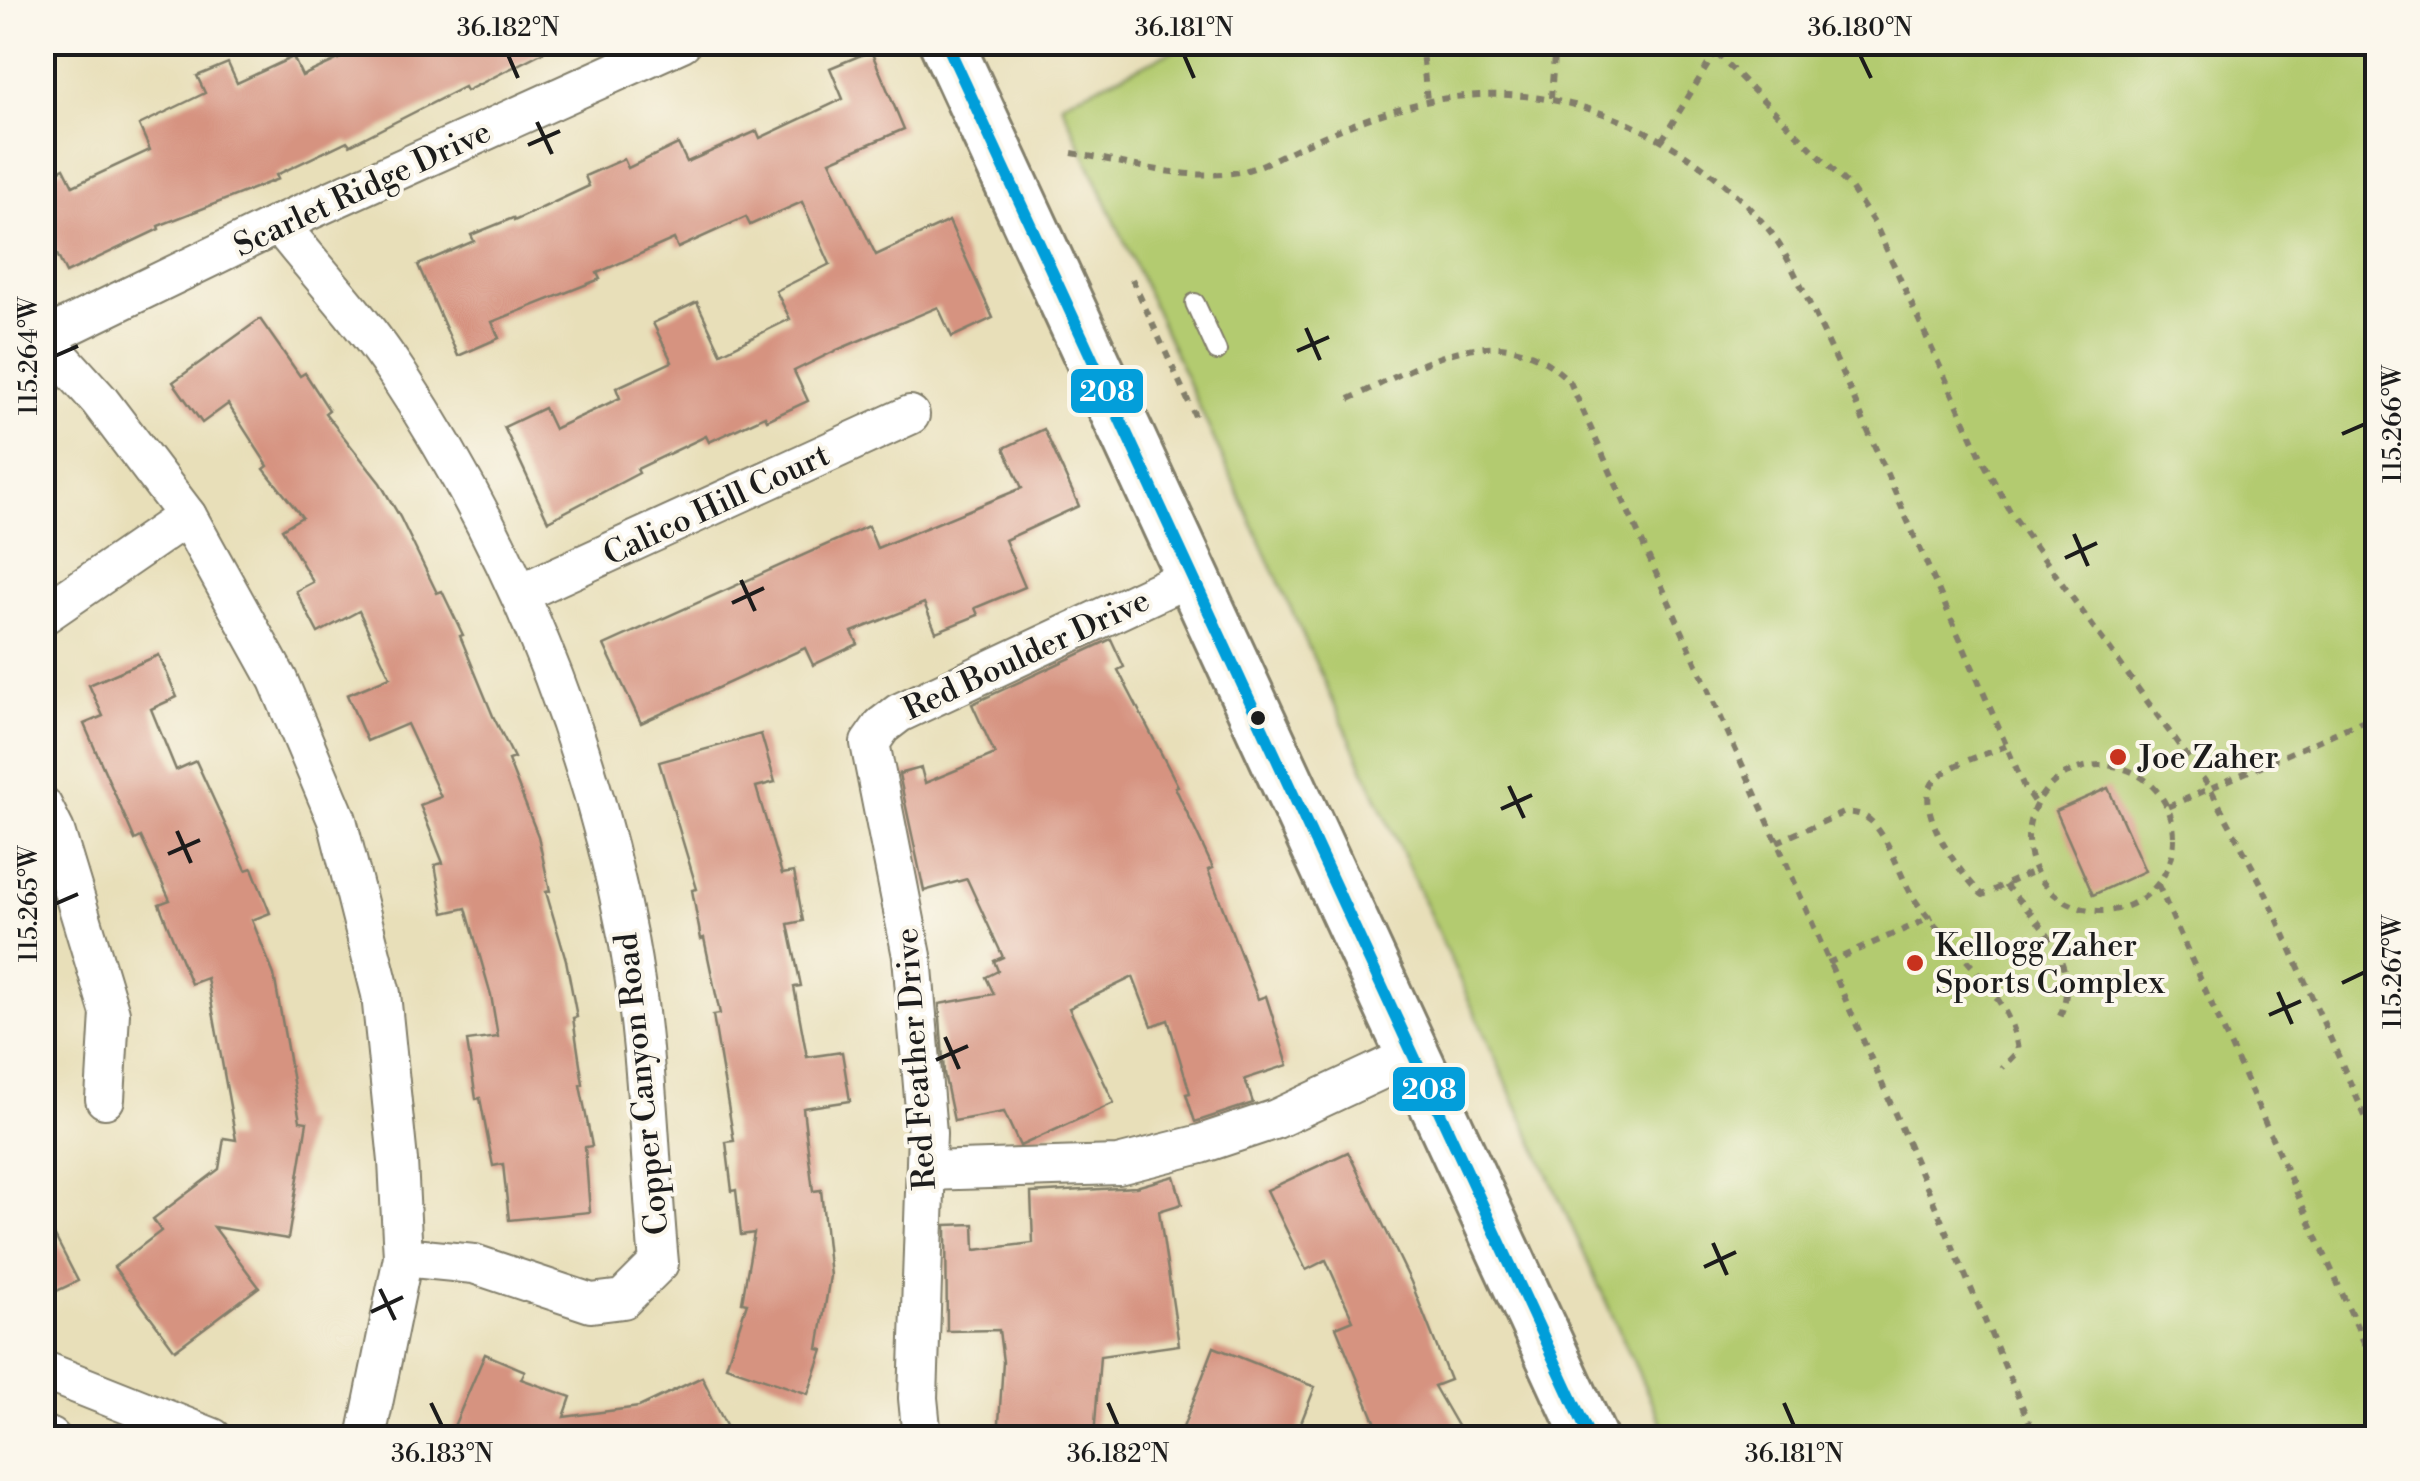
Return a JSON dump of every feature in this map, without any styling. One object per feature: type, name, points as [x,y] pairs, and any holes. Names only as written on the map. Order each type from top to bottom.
[{"type":"main road","points":[[946,42],[1590,1438]]},
{"type":"street","name":"Scarlet Ridge Drive","points":[[43,338],[279,224],[682,42]]},
{"type":"street","name":"Copper Canyon Road","points":[[279,224],[396,371],[474,502],[521,594],[566,702],[594,790],[628,940],[647,1076],[660,1264],[623,1299],[591,1303],[474,1264],[403,1257]]},
{"type":"street","points":[[43,338],[99,400],[187,516],[278,680],[337,820],[381,994],[398,1161],[403,1257],[366,1438]]},
{"type":"street","name":"Calico Hill Court","points":[[521,594],[910,415]]},
{"type":"street","points":[[42,616],[187,516]]},
{"type":"street","name":"Red Boulder Drive","points":[[870,743],[899,712],[1191,576]]},
{"type":"street","name":"Red Feather Drive","points":[[870,743],[912,956],[927,1171],[918,1398],[922,1438]]},
{"type":"street","points":[[42,805],[55,831],[110,1013],[105,1099]]},
{"type":"street","points":[[927,1171],[1118,1165],[1202,1144],[1276,1119],[1413,1055]]},
{"type":"street","points":[[42,1370],[213,1438]]},
{"type":"street","points":[[42,1435],[51,1438]]},
{"type":"lane","points":[[1195,303],[1216,351]]},
{"type":"path","points":[[1421,42],[1427,100]]},
{"type":"path","points":[[1551,98],[1555,42]]},
{"type":"path","points":[[1706,42],[1851,188],[1876,226],[1983,461],[2011,513],[2210,788],[2262,885],[2378,1145]]},
{"type":"path","points":[[1662,140],[1716,53]]},
{"type":"path","points":[[1072,152],[1191,174],[1248,170],[1388,110],[1427,100],[1480,95],[1551,98],[1628,124],[1687,152],[1732,189],[1768,228],[1791,266],[1831,347],[2024,788],[2036,805]]},
{"type":"path","points":[[1132,279],[1195,416]]},
{"type":"path","points":[[1349,399],[1468,348],[1492,346],[1513,346],[1534,354],[1570,382],[1777,842],[2036,1438]]},
{"type":"path","points":[[2168,807],[2378,714]]},
{"type":"path","points":[[2006,746],[1934,781],[1926,795],[1928,811],[1979,897],[2036,870]]},
{"type":"path","points":[[2094,764],[2113,764],[2144,777],[2168,807],[2175,834],[2174,853],[2158,885],[2134,904],[2113,911],[2090,911],[2060,898],[2043,883],[2030,854],[2029,825],[2036,805],[2054,781],[2070,771],[2094,764]]},
{"type":"path","points":[[1777,842],[1843,812],[1864,816],[1885,840],[1896,868],[1930,918],[1992,992],[2010,1024],[2018,1051],[2002,1068]]},
{"type":"path","points":[[2005,885],[2038,922],[2066,966],[2060,1016]]},
{"type":"path","points":[[2158,885],[2378,1372]]},
{"type":"path","points":[[1828,963],[1930,918]]},
{"type":"path","points":[[2368,1352],[2378,1347]]},
{"type":"green space","name":"Kellogg Zaher Sports Complex","points":[[1191,42],[2377,43],[2377,1438],[1668,1438],[1061,103]]},
{"type":"building","points":[[375,42],[563,42],[350,145],[347,141],[276,175],[278,179],[158,226],[159,229],[66,273],[42,223],[42,179],[64,168],[73,186],[150,150],[139,125],[205,93],[197,76],[228,63],[237,83],[293,57],[302,76]]},
{"type":"building","points":[[871,51],[904,129],[830,161],[876,255],[949,221],[993,318],[952,337],[938,307],[837,350],[794,371],[808,401],[709,442],[706,436],[637,469],[639,473],[548,521],[504,427],[544,408],[554,429],[620,398],[616,388],[672,362],[653,323],[697,302],[721,353],[790,319],[776,291],[830,264],[802,202],[750,225],[746,217],[678,248],[674,239],[597,273],[600,279],[492,322],[499,338],[458,356],[418,265],[474,241],[471,235],[513,218],[514,221],[589,186],[585,176],[624,159],[628,168],[678,144],[687,162],[757,131],[760,138],[843,99],[830,68]]},
{"type":"building","points":[[260,319],[300,376],[305,373],[329,410],[325,413],[380,483],[400,517],[437,593],[442,591],[463,635],[460,636],[493,716],[514,758],[508,760],[538,836],[550,891],[546,892],[566,960],[577,1017],[573,1018],[583,1084],[580,1085],[592,1146],[585,1147],[590,1212],[509,1220],[503,1164],[493,1166],[467,1041],[498,1037],[491,995],[466,908],[444,913],[435,865],[443,863],[420,805],[441,797],[407,724],[367,741],[347,695],[390,677],[359,611],[318,633],[296,591],[313,582],[282,529],[302,517],[264,469],[268,466],[228,404],[202,423],[173,382]]},
{"type":"building","points":[[1044,429],[1079,506],[1005,540],[1025,587],[975,608],[978,615],[936,632],[924,603],[852,632],[858,644],[813,665],[805,648],[641,723],[604,645],[868,526],[877,548],[1022,488],[1004,448]]},
{"type":"building","points":[[1111,639],[1124,667],[1118,670],[1178,786],[1175,787],[1213,868],[1208,870],[1258,999],[1266,996],[1288,1065],[1245,1079],[1253,1103],[1195,1122],[1168,1020],[1152,1026],[1133,977],[1069,1008],[1114,1103],[1020,1146],[1004,1112],[954,1121],[944,1073],[939,1004],[994,994],[986,977],[998,971],[994,961],[1003,957],[967,879],[924,891],[899,774],[921,768],[925,783],[995,754],[972,704]]},
{"type":"building","points":[[159,655],[177,697],[151,709],[176,770],[196,761],[246,870],[252,868],[270,913],[252,920],[274,975],[300,1121],[307,1122],[288,1239],[214,1227],[259,1287],[175,1350],[114,1267],[161,1231],[153,1219],[219,1169],[224,1138],[236,1140],[207,978],[191,984],[159,904],[170,900],[141,837],[135,840],[84,724],[103,716],[89,685]]},
{"type":"building","points":[[761,734],[775,782],[756,787],[782,874],[794,872],[803,921],[788,924],[801,986],[794,987],[807,1057],[842,1052],[850,1101],[803,1108],[813,1191],[821,1190],[830,1276],[818,1349],[823,1350],[808,1394],[726,1366],[747,1303],[742,1302],[754,1233],[741,1235],[736,1190],[732,1191],[726,1142],[734,1141],[713,1015],[720,1014],[704,938],[701,939],[692,890],[697,889],[659,762]]},
{"type":"building","points":[[2108,788],[2145,871],[2093,895],[2056,811]]},
{"type":"building","points":[[1348,1152],[1411,1282],[1450,1380],[1434,1386],[1464,1438],[1382,1438],[1336,1327],[1353,1320],[1326,1260],[1306,1270],[1267,1190]]},
{"type":"building","points":[[1174,1176],[1182,1204],[1159,1211],[1179,1345],[1100,1356],[1094,1438],[998,1438],[1003,1362],[999,1330],[947,1331],[946,1225],[974,1224],[975,1250],[1033,1243],[1031,1193],[1136,1187]]},
{"type":"building","points":[[42,1211],[78,1281],[42,1298]]},
{"type":"building","points":[[1214,1347],[1315,1387],[1295,1438],[1179,1438]]},
{"type":"building","points":[[485,1354],[525,1371],[521,1379],[571,1397],[564,1417],[639,1407],[702,1377],[732,1438],[449,1438]]},
{"type":"transit line","name":"208","points":[[946,42],[1590,1438]]},
{"type":"place","name":"Joe Zaher","points":[[2118,757]]},
{"type":"place","name":"Kellogg Zaher Sports Complex","points":[[1915,963]]}]
